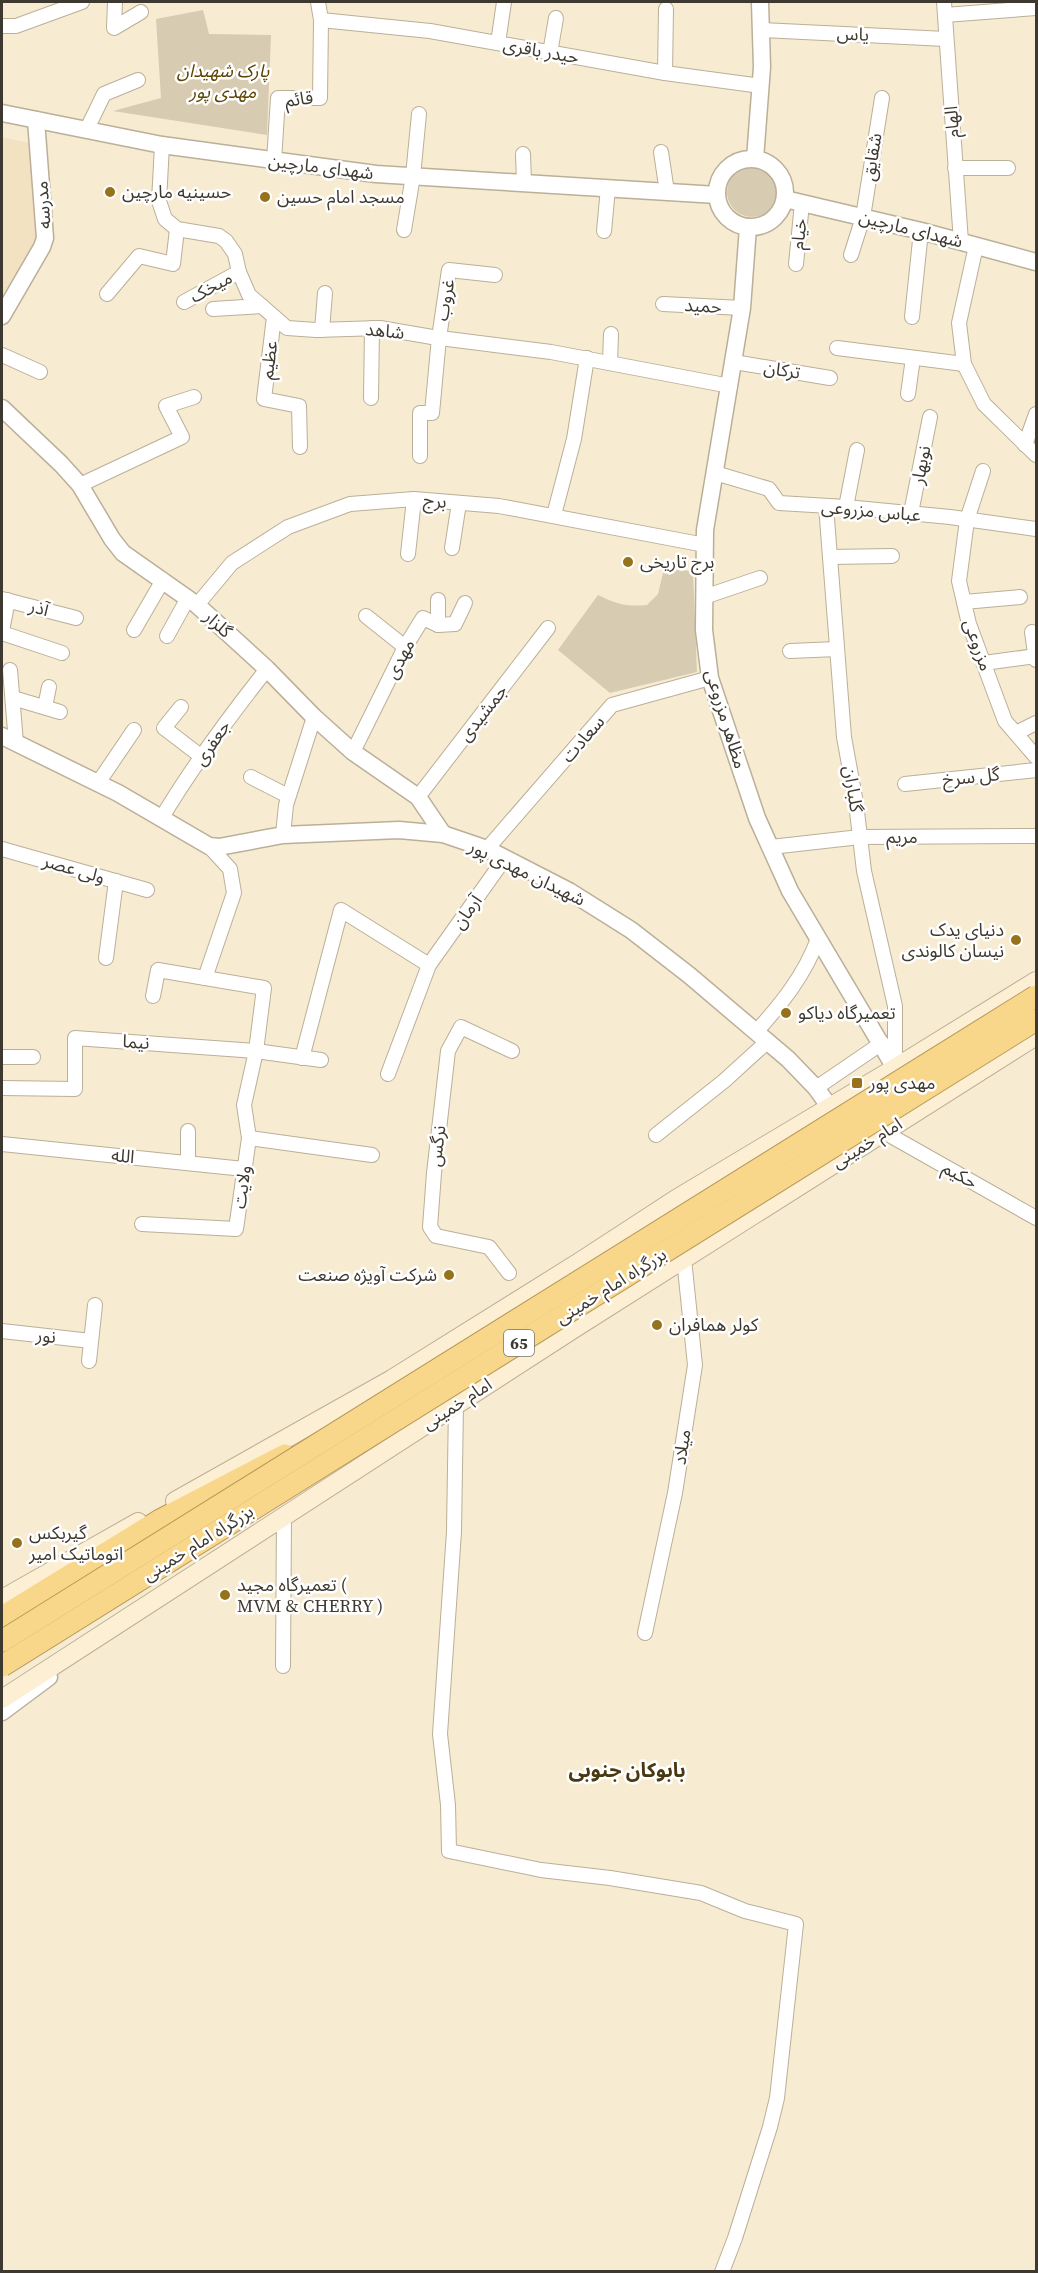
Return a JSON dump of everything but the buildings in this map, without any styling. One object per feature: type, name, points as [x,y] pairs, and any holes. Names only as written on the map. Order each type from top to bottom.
[{"type":"highway","name":"بزرگراه امام خمینی","points":[[2,1666],[385,1414],[1036,996]]},
{"type":"highway","name":"بزرگراه امام خمینی","points":[[2,1641],[385,1414],[1036,1020]]},
{"type":"highway","points":[[2,1617],[160,1520],[385,1414]]},
{"type":"highway","points":[[2,1678],[385,1414]]},
{"type":"main road","points":[[2,1599],[392,1379],[676,1199],[1036,981]]},
{"type":"main road","name":"امام خمینی","points":[[2,1699],[622,1298],[1036,1036]]},
{"type":"main road","points":[[595,1252],[622,1298]]},
{"type":"street","points":[[2,26],[16,26],[82,2]]},
{"type":"street","points":[[115,2],[114,28],[141,12]]},
{"type":"street","name":"قائم","points":[[274,161],[279,98],[320,98],[321,20],[318,2]]},
{"type":"street","points":[[498,43],[504,2]]},
{"type":"street","points":[[755,159],[761,86],[760,2]]},
{"type":"street","points":[[944,8],[998,6],[1036,8]]},
{"type":"street","name":"الهام","points":[[944,8],[955,168],[969,244]]},
{"type":"street","points":[[665,73],[666,9]]},
{"type":"street","points":[[550,52],[556,18]]},
{"type":"street","name":"حیدر باقری","points":[[321,20],[430,31],[665,73],[761,86]]},
{"type":"street","name":"یاس","points":[[760,30],[946,39]]},
{"type":"street","points":[[87,129],[104,94],[138,80]]},
{"type":"street","name":"شقایق","points":[[851,255],[863,217],[882,98]]},
{"type":"street","name":"شهدای مارچین","points":[[2,112],[162,145],[274,161],[413,176],[717,195]]},
{"type":"street","points":[[404,230],[413,176],[419,114]]},
{"type":"street","name":"مدرسه","points":[[2,316],[45,238],[36,120]]},
{"type":"street","points":[[107,294],[139,256],[173,264],[177,229],[165,219],[160,209],[162,145]]},
{"type":"street","points":[[661,152],[668,192]]},
{"type":"street","points":[[523,154],[524,183]]},
{"type":"street","points":[[755,159],[775,168],[782,177],[785,199],[776,217],[768,223],[748,227],[730,220],[724,213],[717,195],[722,176],[728,168],[736,162],[755,159]]},
{"type":"street","points":[[955,168],[1008,168]]},
{"type":"street","points":[[604,231],[608,188]]},
{"type":"street","name":"شهدای مارچین","points":[[785,199],[921,231],[1036,262]]},
{"type":"street","name":"خیام","points":[[796,264],[802,203]]},
{"type":"street","name":"مظاهر مزروعی","points":[[748,227],[742,308],[705,530],[704,630],[710,678],[758,818],[790,891],[895,1068]]},
{"type":"street","name":"شاهد","points":[[177,229],[219,236],[226,241],[235,254],[239,272],[249,295],[287,328],[322,330],[372,328],[551,352],[730,386]]},
{"type":"street","points":[[912,317],[921,231]]},
{"type":"street","points":[[969,244],[959,323],[964,364],[984,404],[1036,455]]},
{"type":"street","name":"غروب","points":[[439,338],[449,270],[495,276]]},
{"type":"street","name":"میخک","points":[[184,302],[239,272]]},
{"type":"street","points":[[322,330],[325,293]]},
{"type":"street","name":"حمید","points":[[663,304],[742,308]]},
{"type":"street","points":[[213,309],[262,306]]},
{"type":"street","name":"عظیم","points":[[274,317],[264,399],[299,406],[300,447]]},
{"type":"street","points":[[370,398],[372,328]]},
{"type":"street","points":[[610,363],[611,334]]},
{"type":"street","points":[[420,456],[420,413],[432,413],[439,338]]},
{"type":"street","points":[[837,348],[964,364]]},
{"type":"street","points":[[2,355],[40,372]]},
{"type":"street","points":[[554,515],[574,439],[587,358]]},
{"type":"street","points":[[908,394],[913,358]]},
{"type":"street","name":"ترکان","points":[[734,363],[830,378]]},
{"type":"street","points":[[80,485],[182,437],[166,406],[194,397]]},
{"type":"street","name":"گلزار","points":[[2,408],[62,464],[80,485],[123,554],[192,602],[354,752],[417,796],[443,834]]},
{"type":"street","points":[[1025,445],[1036,414]]},
{"type":"street","name":"نوبهار","points":[[911,513],[930,417]]},
{"type":"street","points":[[846,507],[857,450]]},
{"type":"street","name":"مزروعی","points":[[983,471],[967,520],[959,581],[969,624],[1005,721],[1036,757]]},
{"type":"street","name":"عباس مزروعی","points":[[715,473],[769,489],[779,503],[911,513],[1036,529]]},
{"type":"street","points":[[408,554],[414,500]]},
{"type":"street","name":"برج","points":[[167,636],[192,602],[232,563],[288,527],[350,504],[414,500],[499,506],[705,545]]},
{"type":"street","points":[[452,548],[459,503]]},
{"type":"street","name":"گلباران","points":[[826,506],[844,737],[856,803],[864,871],[895,1006],[895,1068]]},
{"type":"street","points":[[830,556],[892,556]]},
{"type":"street","points":[[704,597],[760,578]]},
{"type":"street","points":[[135,630],[163,580]]},
{"type":"street","points":[[964,602],[1020,597]]},
{"type":"street","points":[[5,599],[2,632],[62,653]]},
{"type":"street","name":"آذر","points":[[5,599],[76,618]]},
{"type":"street","points":[[438,600],[438,625]]},
{"type":"street","name":"مهدی","points":[[354,752],[405,647],[423,618],[438,625],[455,624],[465,603]]},
{"type":"street","points":[[366,616],[405,647]]},
{"type":"street","name":"جمشیدی","points":[[417,796],[548,628]]},
{"type":"street","points":[[984,663],[1036,658],[1032,633]]},
{"type":"street","points":[[790,651],[837,649]]},
{"type":"street","name":"جعفری","points":[[160,819],[232,713],[267,669]]},
{"type":"street","points":[[10,670],[13,698],[9,739],[98,783],[209,846],[230,869],[234,893],[205,978],[158,970],[153,996]]},
{"type":"street","name":"سعادت","points":[[487,849],[612,705],[710,678]]},
{"type":"street","points":[[45,707],[50,687]]},
{"type":"street","points":[[13,698],[60,712]]},
{"type":"street","points":[[181,707],[164,728],[202,758]]},
{"type":"street","points":[[283,835],[288,796],[314,717]]},
{"type":"street","points":[[1016,733],[1036,723]]},
{"type":"street","points":[[98,783],[134,730]]},
{"type":"street","name":"گل سرخ","points":[[905,784],[1036,770]]},
{"type":"street","points":[[251,777],[288,796]]},
{"type":"street","name":"شهیدان مهدی پور","points":[[209,846],[219,847],[283,835],[399,830],[443,834],[487,849],[569,891],[631,930],[689,975],[762,1037],[816,1088],[829,1106]]},
{"type":"street","name":"مریم","points":[[771,848],[860,837],[1034,836]]},
{"type":"street","name":"ولی عصر","points":[[2,849],[147,890]]},
{"type":"street","name":"آرمان","points":[[388,1074],[429,965],[505,858]]},
{"type":"street","points":[[106,958],[116,881]]},
{"type":"street","points":[[302,1058],[341,910],[429,965]]},
{"type":"street","points":[[656,1135],[724,1081],[762,1037],[795,987],[818,939]]},
{"type":"street","name":"ولایت","points":[[142,1224],[236,1229],[249,1138],[244,1105],[256,1051],[264,988],[205,978]]},
{"type":"street","name":"نرگس","points":[[509,1273],[489,1247],[436,1236],[430,1227],[448,1051],[461,1028],[512,1052]]},
{"type":"street","name":"نیما","points":[[2,1088],[75,1089],[75,1038],[256,1051],[321,1060]]},
{"type":"street","points":[[816,1088],[882,1043]]},
{"type":"street","points":[[2,1057],[33,1057]]},
{"type":"street","points":[[188,1131],[188,1163]]},
{"type":"street","name":"حکیم","points":[[884,1132],[1036,1218]]},
{"type":"street","points":[[249,1138],[372,1155]]},
{"type":"street","name":"الله","points":[[2,1144],[244,1169]]},
{"type":"street","name":"میلاد","points":[[645,1633],[675,1493],[695,1365],[684,1259]]},
{"type":"street","points":[[89,1361],[95,1305]]},
{"type":"street","name":"نور","points":[[2,1331],[91,1341]]},
{"type":"street","points":[[456,1405],[454,1532],[440,1734],[448,1805],[449,1851],[540,1870],[610,1878],[701,1893],[745,1911],[796,1924],[777,2098],[735,2238],[722,2271]]},
{"type":"street","points":[[283,1666],[284,1516]]},
{"type":"street","points":[[2,1712],[117,1624]]},
{"type":"shaded area","points":[[2,137],[29,143],[38,239],[2,296]]},
{"type":"green space","name":"پارک شهیدان مهدی پور","points":[[203,10],[209,34],[271,35],[267,135],[113,111],[161,98],[156,19]]},
{"type":"green space","points":[[752,167],[770,174],[777,192],[770,210],[752,217],[734,210],[727,192],[734,174]]},
{"type":"green space","points":[[664,569],[693,571],[697,672],[610,693],[558,650],[598,595],[622,604],[647,605],[658,594]]},
{"type":"place","name":"حسینیه مارچین","points":[[110,192]]},
{"type":"place","name":"مسجد امام حسین","points":[[265,197]]},
{"type":"place","name":"برج تاریخی","points":[[628,562]]},
{"type":"place","name":"دنیای یدک نیسان کالوندی","points":[[1016,940]]},
{"type":"place","name":"تعمیرگاه دیاکو","points":[[786,1013]]},
{"type":"place","name":"مهدی پور","points":[[857,1083]]},
{"type":"place","name":"شرکت آویژه صنعت","points":[[449,1275]]},
{"type":"place","name":"کولر همافران","points":[[657,1325]]},
{"type":"place","name":"گیربکس اتوماتیک امیر","points":[[17,1543]]},
{"type":"place","name":"تعمیرگاه مجید ( MVM & CHERRY )","points":[[225,1595]]},
{"type":"district","name":"بابوکان جنوبی","points":[[627,1770]]}]
